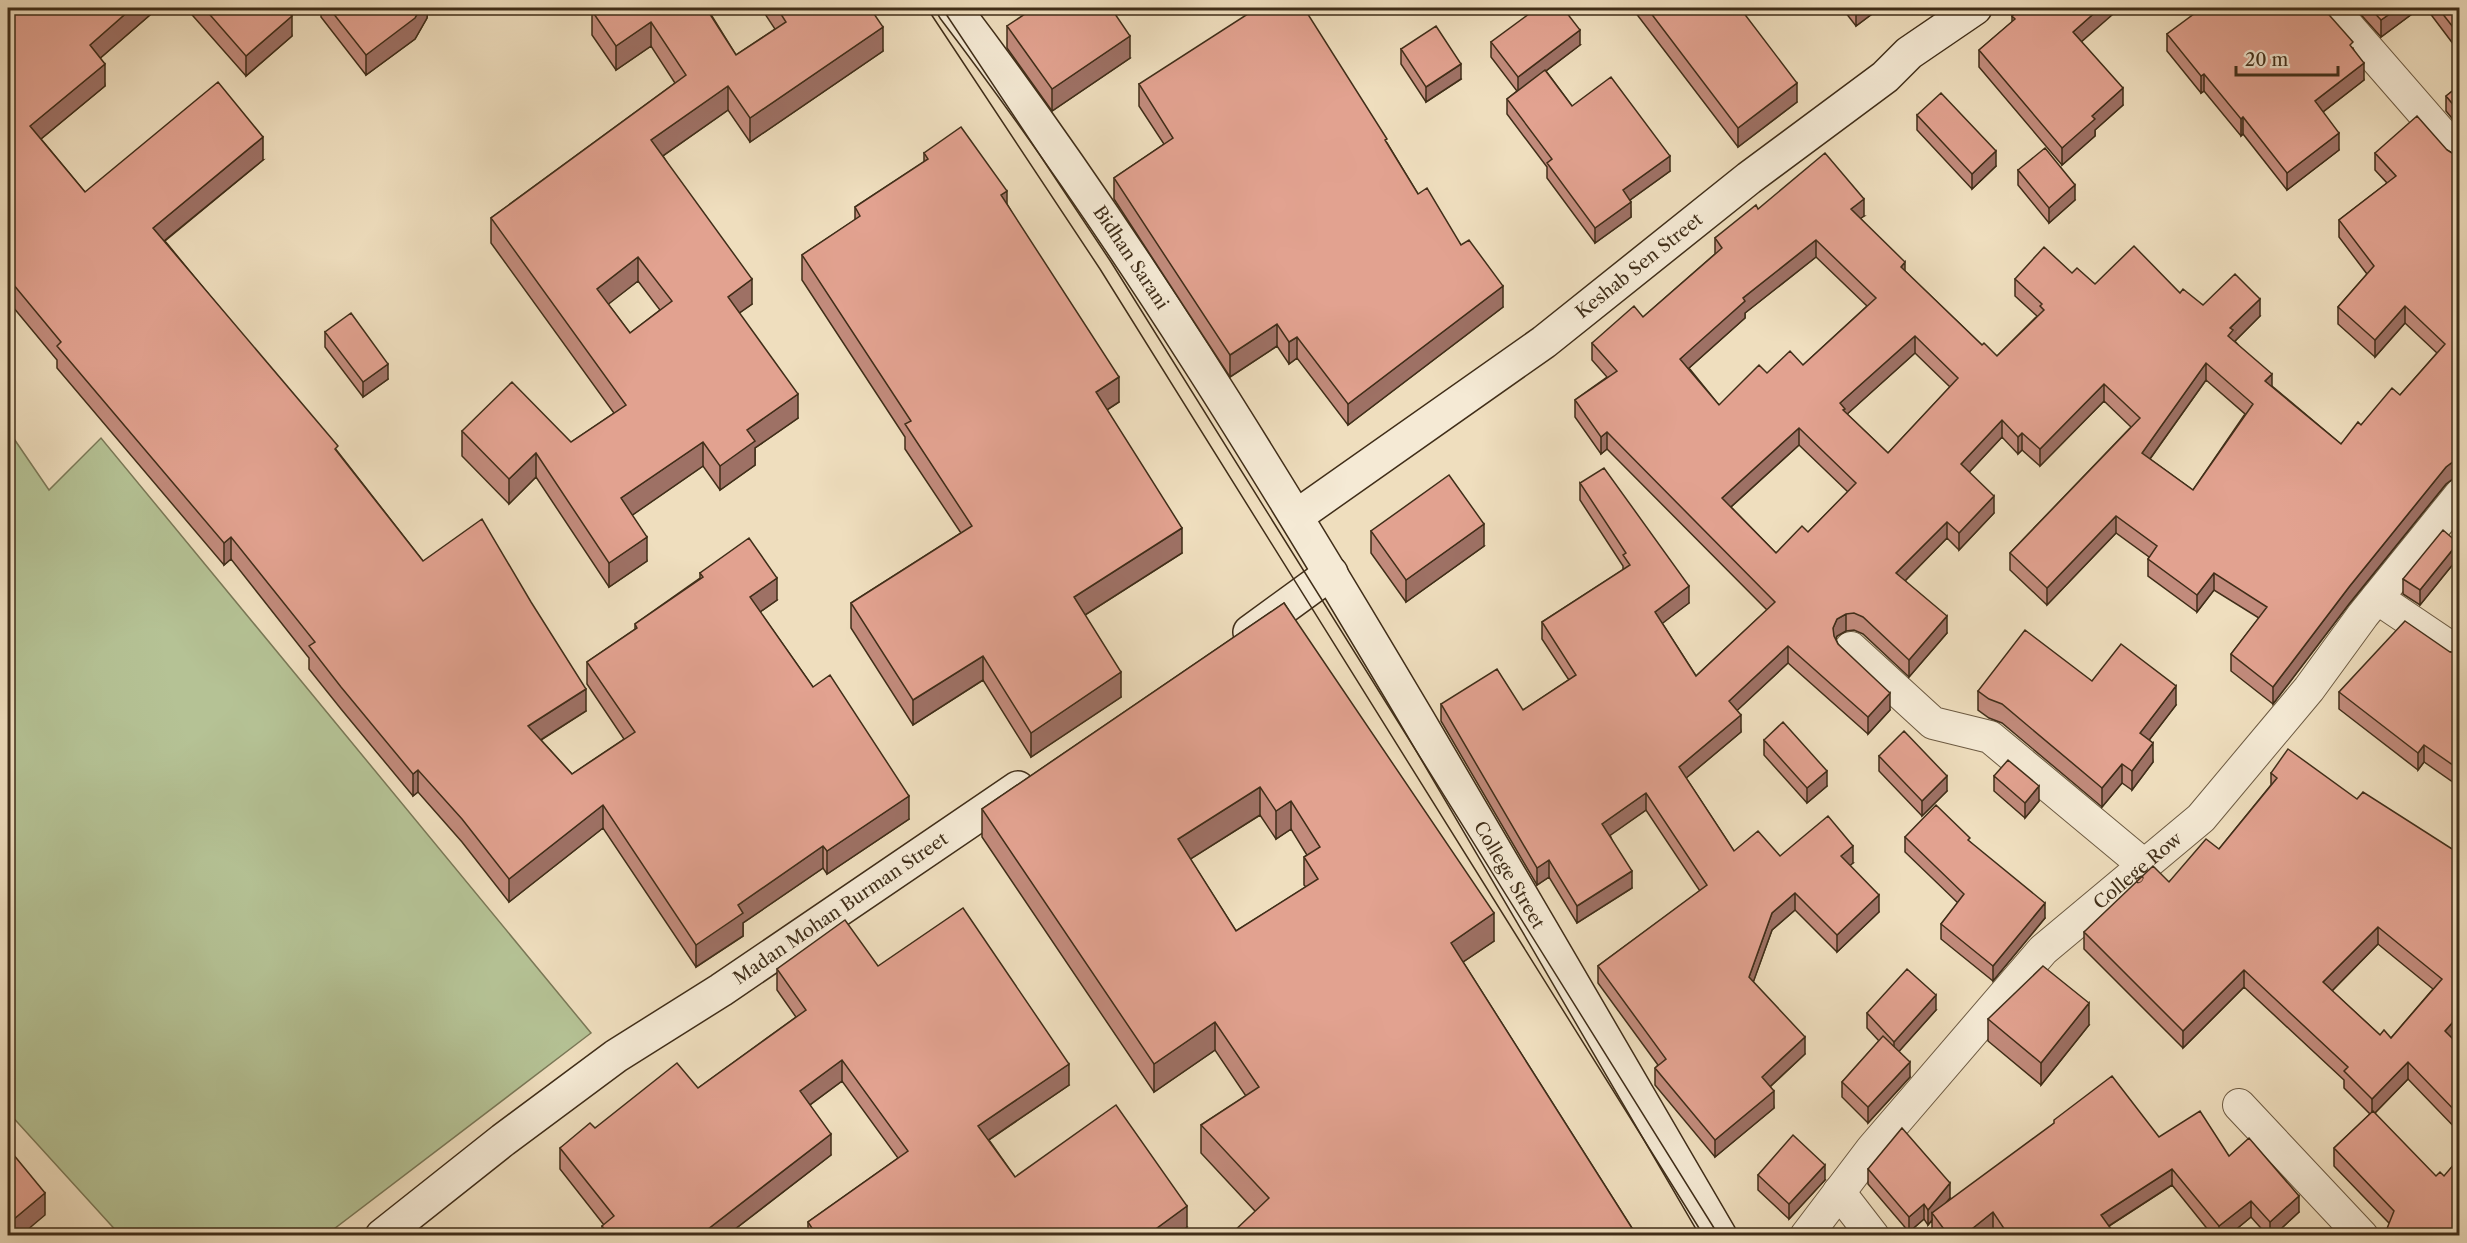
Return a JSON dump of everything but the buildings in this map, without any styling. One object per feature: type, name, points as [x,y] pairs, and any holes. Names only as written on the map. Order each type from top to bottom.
[{"type":"main road","name":"Bidhan Sarani","points":[[954,8],[1011,83],[1162,304],[1297,516]]},
{"type":"main road","name":"Keshab Sen Street","points":[[1297,516],[1544,342],[1749,178],[1885,77],[1909,53],[1976,8]]},
{"type":"main road","name":"College Street","points":[[1297,516],[1320,582],[1538,921],[1720,1236]]},
{"type":"main road","points":[[1223,650],[1320,582]]},
{"type":"main road","name":"Madan Mohan Burman Street","points":[[382,1236],[503,1140],[616,1056],[721,990],[1045,770]]},
{"type":"street","points":[[2332,8],[2460,155]]},
{"type":"street","name":"College Row","points":[[1806,1236],[1872,1149],[2043,950],[2201,818],[2310,689],[2377,598],[2460,495]]},
{"type":"street","points":[[2377,598],[2460,654]]},
{"type":"street","points":[[1851,648],[1933,723],[1990,737],[2145,866]]},
{"type":"street","points":[[2239,1105],[2362,1236]]},
{"type":"street","points":[[1839,1192],[1873,1236]]},
{"type":"green space","points":[[8,430],[49,490],[101,438],[591,1033],[326,1235],[120,1235],[8,1112]]},
{"type":"tram line","points":[[927,8],[1100,269],[1704,1236]]},
{"type":"tram line","points":[[942,8],[1111,262],[1719,1236]]}]
